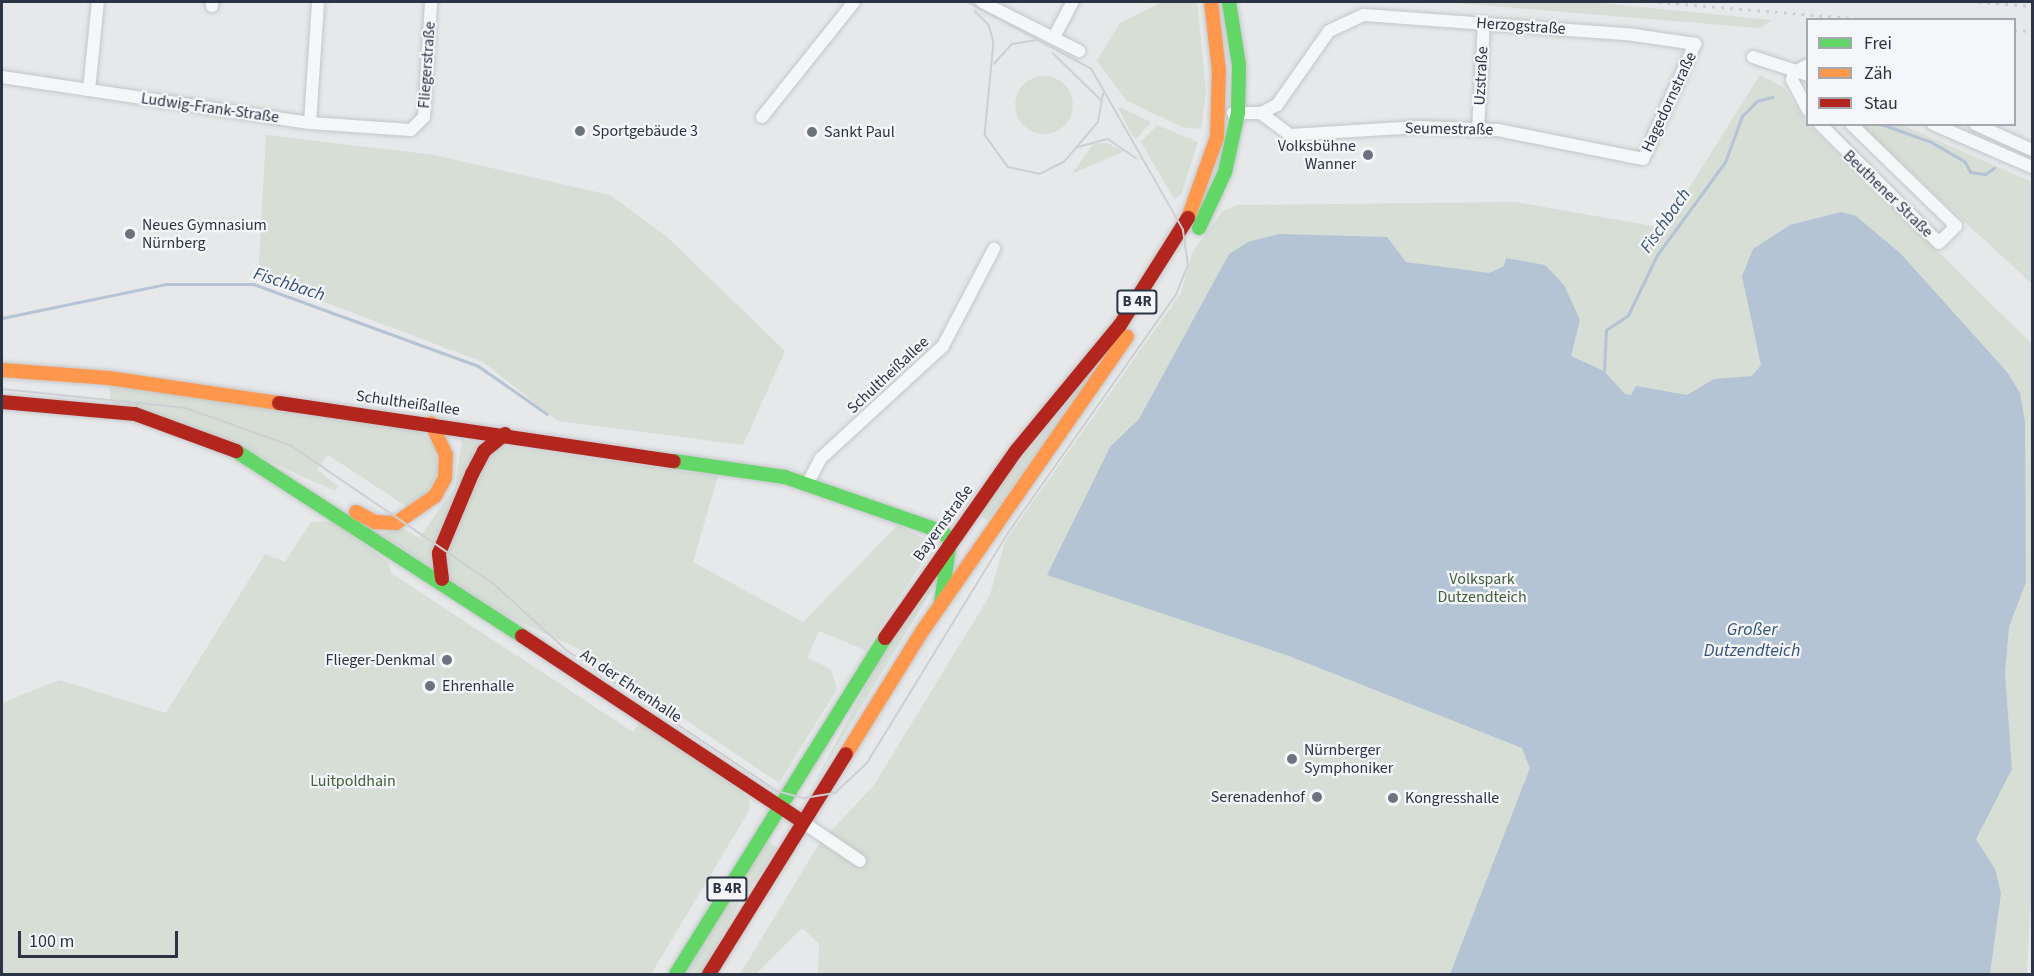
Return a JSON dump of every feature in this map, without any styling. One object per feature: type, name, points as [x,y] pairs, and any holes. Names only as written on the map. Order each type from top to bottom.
[{"type":"main road","name":"B 4R","points":[[1211,2],[1219,111]]},
{"type":"main road","name":"B 4R","points":[[709,975],[801,821],[941,603],[1188,247],[1222,181],[1238,113],[1239,65],[1229,2]]},
{"type":"main road","name":"Bayernstraße","points":[[676,975],[817,741],[950,540],[1102,348],[1180,236],[1208,176],[1219,111]]},
{"type":"main road","name":"Schultheißallee","points":[[2,370],[109,378],[741,468],[808,483],[925,522],[950,540]]},
{"type":"main road","points":[[2,402],[87,405],[177,426],[252,457],[442,579]]},
{"type":"main road","points":[[326,503],[345,505],[386,525],[418,512],[435,496],[446,471],[443,440],[431,423]]},
{"type":"main road","points":[[442,579],[439,553],[472,474],[484,451],[505,434]]},
{"type":"main road","points":[[941,603],[950,540]]},
{"type":"main road","name":"An der Ehrenhalle","points":[[442,579],[801,821]]},
{"type":"main road","name":"B 4R","points":[[801,821],[808,779],[817,762],[817,741]]},
{"type":"main road","points":[[725,893],[739,896],[747,910]]},
{"type":"street","points":[[89,90],[98,2]]},
{"type":"street","points":[[310,123],[318,2]]},
{"type":"street","name":"Fliegerstraße","points":[[418,128],[424,117],[431,2]]},
{"type":"street","points":[[762,117],[854,2]]},
{"type":"street","points":[[982,2],[1079,51]]},
{"type":"street","points":[[1054,37],[1073,2]]},
{"type":"street","name":"Herzogstraße","points":[[1261,113],[1284,99],[1329,32],[1347,19],[1374,15],[1484,23],[1695,44]]},
{"type":"street","name":"Uzstraße","points":[[1478,129],[1484,23]]},
{"type":"street","name":"Hagedornstraße","points":[[1643,159],[1695,44]]},
{"type":"street","points":[[1806,64],[1753,57],[1806,75]]},
{"type":"street","points":[[1794,72],[1806,65]]},
{"type":"street","points":[[1794,72],[1794,88],[1806,107]]},
{"type":"street","name":"Ludwig-Frank-Straße","points":[[2,77],[310,123],[418,128]]},
{"type":"street","points":[[1219,111],[1261,113]]},
{"type":"street","name":"Seumestraße","points":[[1261,113],[1290,135],[1478,129],[1643,159]]},
{"type":"street","name":"Beuthener Straße","points":[[1822,126],[1939,243],[1956,226],[1853,126]]},
{"type":"street","points":[[1938,126],[2032,166]]},
{"type":"street","points":[[1979,126],[2032,150]]},
{"type":"street","name":"Schultheißallee","points":[[808,483],[820,459],[944,346],[994,249]]},
{"type":"street","points":[[801,821],[860,861]]},
{"type":"green space","points":[[1162,2],[1197,2],[1206,91],[1201,129],[1182,127],[1126,100],[1097,61],[1120,23]]},
{"type":"green space","points":[[1442,2],[1592,2],[1772,20],[1760,28]]},
{"type":"green space","name":"Großer Dutzendteich","points":[[1760,75],[1784,88],[1806,121],[1806,126],[1810,126],[2032,344],[2032,879],[2027,974],[818,974],[819,944],[802,928],[756,974],[740,974],[819,844],[874,785],[990,595],[1005,541],[1181,293],[1193,251],[1222,212],[1237,205],[1515,202],[1664,228]]},
{"type":"green space","points":[[1044,76],[1060,81],[1068,89],[1073,105],[1068,121],[1060,129],[1044,134],[1028,129],[1020,121],[1015,105],[1020,89],[1028,81]]},
{"type":"green space","points":[[1118,108],[1151,122],[1135,140]]},
{"type":"green space","points":[[1157,125],[1198,142],[1181,195],[1174,199],[1141,142]]},
{"type":"green space","points":[[1861,126],[1904,126],[2032,182],[2032,284]]},
{"type":"green space","points":[[266,135],[434,155],[610,195],[667,237],[785,351],[743,445],[558,421],[483,362],[258,277]]},
{"type":"green space","points":[[1107,143],[1124,151],[1072,174],[1093,144]]},
{"type":"green space","points":[[1126,330],[988,520],[975,515]]},
{"type":"green space","points":[[109,385],[420,429],[435,449],[438,471],[427,494],[409,508],[328,455],[317,470],[338,486],[335,491],[191,426],[111,404]]},
{"type":"green space","points":[[462,440],[718,476],[693,562],[803,622],[898,525],[934,544],[865,650],[819,631],[807,658],[831,669],[837,689],[779,783],[583,651],[503,614],[380,534],[402,528],[419,538],[455,487]]},
{"type":"green space","name":"Luitpoldhain","points":[[311,522],[334,522],[389,563],[391,573],[633,732],[642,720],[749,798],[750,809],[651,974],[2,974],[2,703],[59,680],[166,713],[265,554],[285,562]]},
{"type":"green space","points":[[940,564],[941,575],[813,786],[875,668]]},
{"type":"green space","points":[[764,839],[778,848],[738,905],[702,974],[683,974]]},
{"type":"water","name":"Großer Dutzendteich","points":[[1841,212],[1856,216],[1900,253],[2007,372],[2020,393],[2025,422],[2026,582],[2009,627],[2005,674],[2012,769],[1976,839],[1995,869],[2001,893],[1990,974],[1450,974],[1530,768],[1522,748],[1289,656],[1047,575],[1110,447],[1139,419],[1229,254],[1248,242],[1279,234],[1387,237],[1406,262],[1489,273],[1504,266],[1506,258],[1545,265],[1564,285],[1580,320],[1571,356],[1604,371],[1625,394],[1631,395],[1636,386],[1687,395],[1714,379],[1752,376],[1761,365],[1742,276],[1753,249],[1790,225]]},
{"type":"waterway","name":"Fischbach","points":[[1604,371],[1606,330],[1628,315],[1657,255],[1725,162],[1742,116],[1757,101],[1772,97]]},
{"type":"waterway","name":"Fischbach","points":[[1887,126],[1931,142],[1965,162],[1970,172],[1985,174],[1994,168]]},
{"type":"waterway","name":"Fischbach","points":[[2,318],[166,284],[253,284],[478,366],[547,414]]},
{"type":"tram line","points":[[2,389],[186,408],[292,446],[494,584],[568,651],[777,791],[804,798],[835,793],[867,763],[1008,533],[1176,295],[1188,266],[1183,230],[1091,69],[967,2]]},
{"type":"tram line","points":[[975,11],[989,25],[994,42],[985,135],[1008,167],[1040,174],[1064,162],[1098,122],[1103,94]]},
{"type":"tram line","points":[[994,64],[1012,44],[1038,40]]},
{"type":"tram line","points":[[1053,53],[1102,101]]},
{"type":"tram line","points":[[1078,147],[1108,139],[1136,158]]},
{"type":"railway","points":[[1658,2],[1849,18]]},
{"type":"railway","points":[[1978,2],[2032,6]]},
{"type":"railway","points":[[2016,30],[2032,31]]},
{"type":"traffic: fast","points":[[1199,228],[1225,172],[1238,113],[1239,65],[1229,2]]},
{"type":"traffic: fast","points":[[236,451],[522,636]]},
{"type":"traffic: fast","points":[[674,461],[785,477],[943,532],[950,540],[941,603]]},
{"type":"traffic: fast","points":[[676,974],[885,638]]},
{"type":"traffic: slow","points":[[1188,218],[1217,137],[1219,71],[1211,2]]},
{"type":"traffic: slow","points":[[846,754],[921,633],[1127,337]]},
{"type":"traffic: slow","points":[[2,370],[109,378],[279,403]]},
{"type":"traffic: slow","points":[[356,512],[375,522],[396,523],[435,496],[445,478],[446,455],[431,423]]},
{"type":"traffic: jam","points":[[885,638],[1016,451],[1120,325],[1188,218]]},
{"type":"traffic: jam","points":[[2,402],[135,414],[236,451]]},
{"type":"traffic: jam","points":[[279,403],[674,461]]},
{"type":"traffic: jam","points":[[442,579],[439,553],[472,474],[484,451],[505,434]]},
{"type":"traffic: jam","points":[[522,636],[801,821]]},
{"type":"traffic: jam","points":[[709,974],[846,754]]},
{"type":"place","name":"Sportgebäude 3","points":[[580,131]]},
{"type":"place","name":"Sankt Paul","points":[[812,132]]},
{"type":"place","name":"Volksbühne Wanner","points":[[1368,155]]},
{"type":"place","name":"Neues Gymnasium Nürnberg","points":[[130,234]]},
{"type":"place","name":"Flieger-Denkmal","points":[[447,660]]},
{"type":"place","name":"Ehrenhalle","points":[[430,686]]},
{"type":"place","name":"Nürnberger Symphoniker","points":[[1292,759]]},
{"type":"place","name":"Serenadenhof","points":[[1317,797]]},
{"type":"place","name":"Kongresshalle","points":[[1393,798]]},
{"type":"park label","name":"Volkspark Dutzendteich","points":[[1482,588]]}]
